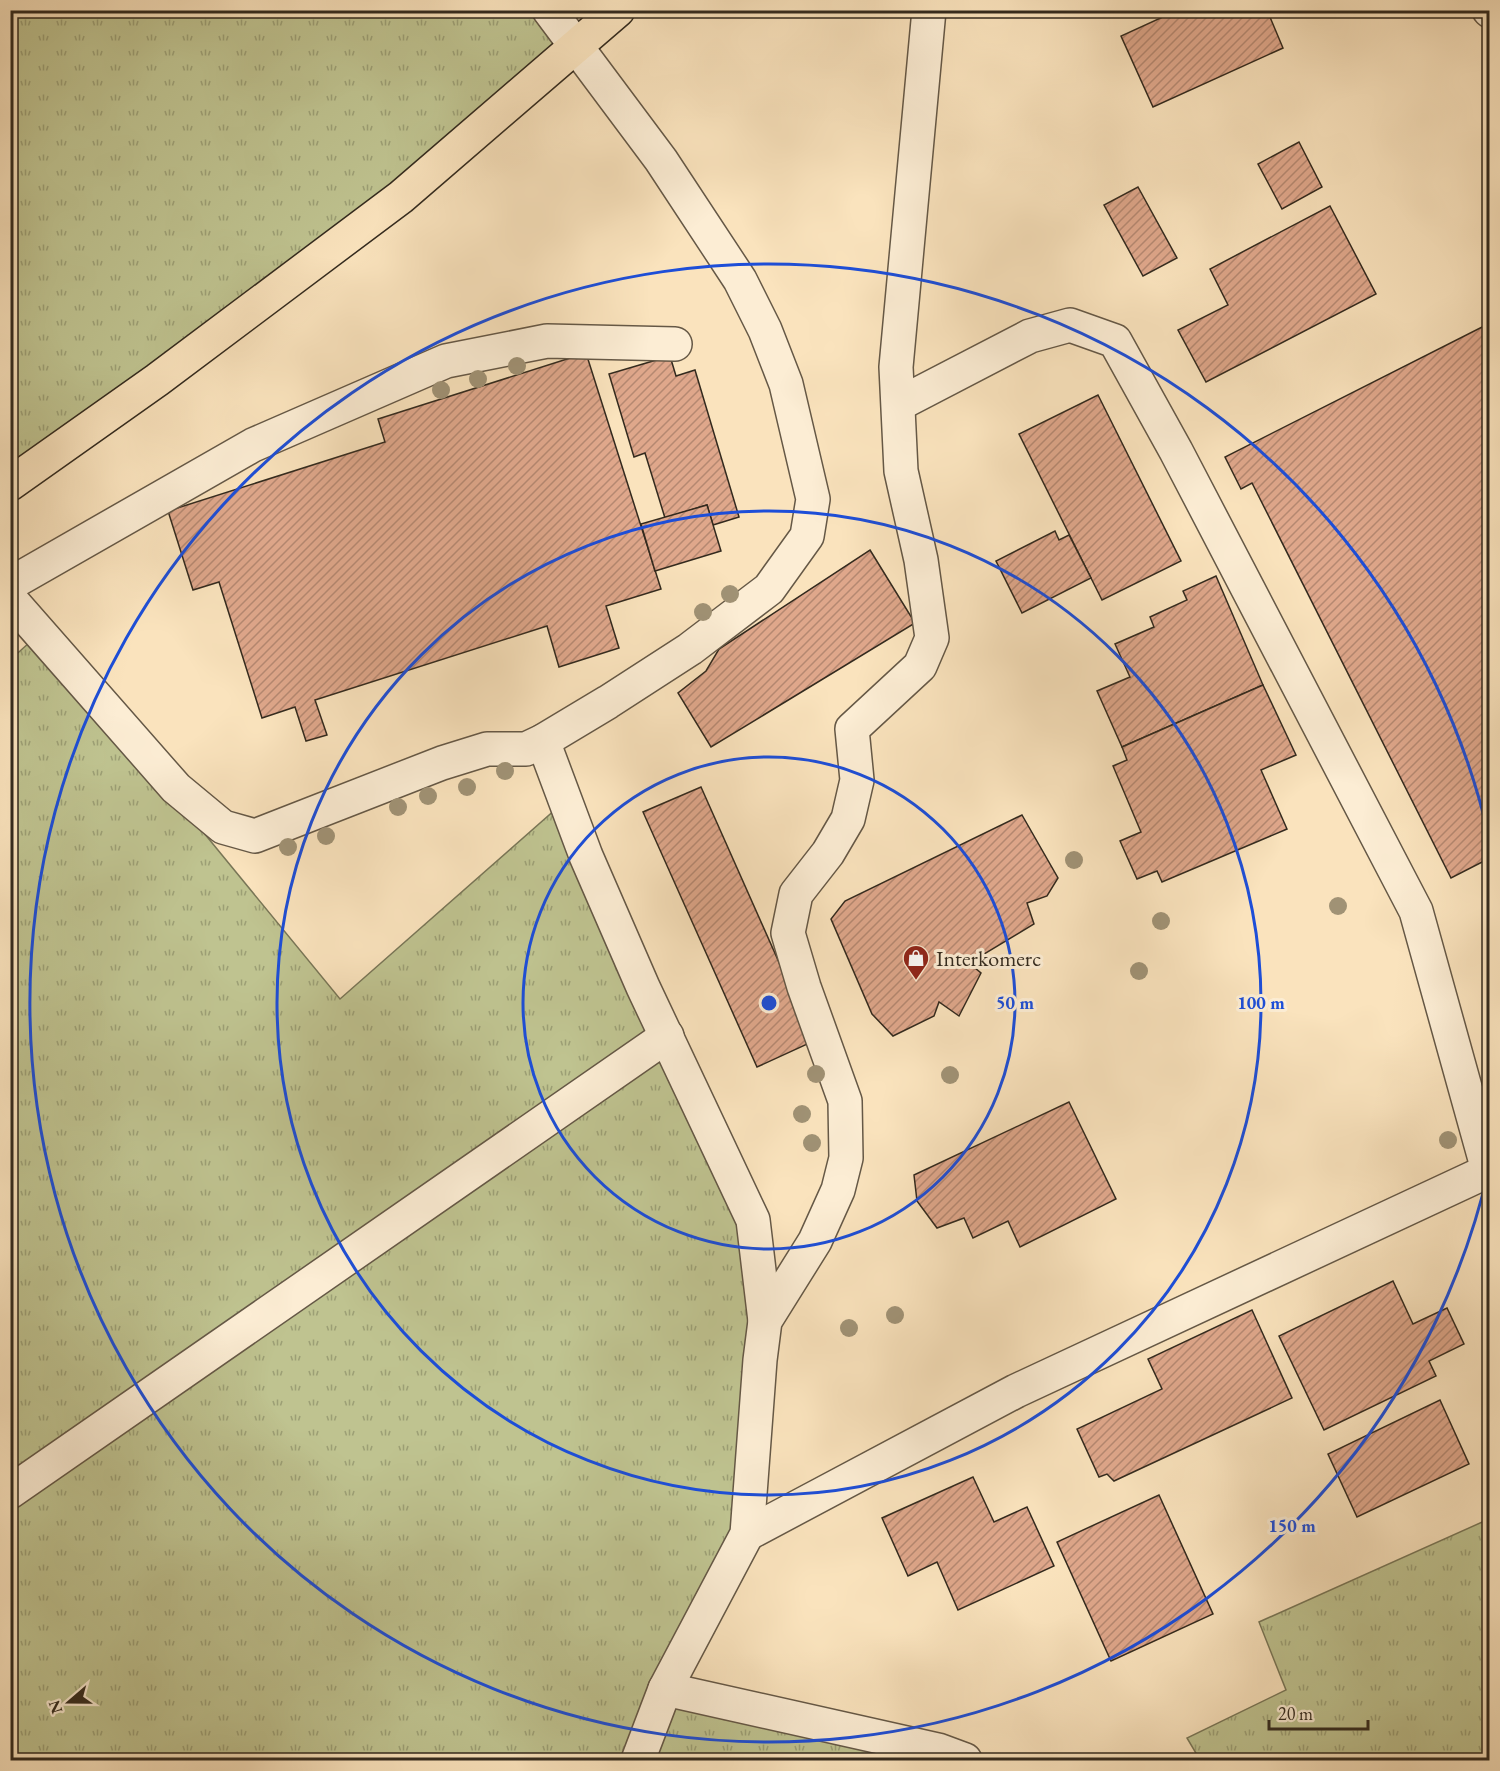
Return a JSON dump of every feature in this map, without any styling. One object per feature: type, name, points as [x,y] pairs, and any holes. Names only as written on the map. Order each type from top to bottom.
[{"type":"main road","points":[[10,483],[157,380],[401,197],[618,10]]},
{"type":"street","points":[[10,599],[176,788],[223,827],[255,836],[442,763],[487,749],[526,749],[543,741],[690,649],[769,589],[807,536],[813,499],[786,384],[765,330],[740,280],[661,160],[549,10]]},
{"type":"street","points":[[765,1321],[816,1241],[838,1190],[846,1158],[845,1101],[804,987],[788,933],[796,894],[828,853],[848,819],[857,780],[852,729],[920,666],[932,638],[921,560],[901,471],[896,367],[929,10]]},
{"type":"street","points":[[747,1534],[1016,1391],[1489,1170],[1416,911],[1187,471],[1115,341],[1070,325],[1030,336],[899,404]]},
{"type":"street","points":[[10,584],[253,445],[446,361],[547,341],[675,344]]},
{"type":"street","points":[[543,741],[586,856],[643,987],[753,1220],[765,1321],[747,1534],[665,1689],[638,1761]]},
{"type":"street","points":[[10,1492],[667,1036]]},
{"type":"street","points":[[665,1689],[938,1750],[965,1761]]},
{"type":"green space","points":[[11,11],[549,11],[576,45],[11,484]]},
{"type":"green space","points":[[40,633],[340,999],[565,801],[753,1220],[747,1534],[665,1689],[965,1760],[11,1760],[10,660]]},
{"type":"green space","points":[[1489,1519],[1489,1760],[1200,1760],[1187,1738],[1286,1690],[1259,1622]]},
{"type":"building","points":[[1178,10],[1267,10],[1283,48],[1153,107],[1121,36]]},
{"type":"building","points":[[1299,142],[1322,187],[1282,209],[1258,164]]},
{"type":"building","points":[[1138,187],[1177,258],[1143,276],[1104,205]]},
{"type":"building","points":[[1330,206],[1376,294],[1206,382],[1178,330],[1228,305],[1210,269]]},
{"type":"building","points":[[1490,323],[1490,858],[1451,878],[1252,483],[1241,489],[1225,457]]},
{"type":"building","points":[[586,353],[661,589],[606,606],[619,648],[559,667],[547,626],[315,700],[327,735],[306,741],[295,707],[262,718],[219,582],[193,590],[168,511],[385,442],[378,419]]},
{"type":"building","points":[[670,356],[676,376],[695,370],[739,517],[713,525],[707,505],[665,518],[645,453],[634,457],[609,374]]},
{"type":"building","points":[[1098,395],[1181,561],[1102,600],[1019,434]]},
{"type":"building","points":[[707,505],[721,551],[655,571],[641,524]]},
{"type":"building","points":[[1055,531],[1059,540],[1069,535],[1091,578],[1022,613],[996,561]]},
{"type":"building","points":[[870,550],[915,623],[711,747],[678,693],[706,671],[719,649]]},
{"type":"building","points":[[1216,576],[1263,685],[1122,747],[1097,691],[1130,677],[1115,644],[1154,627],[1150,617],[1187,600],[1183,591]]},
{"type":"building","points":[[1263,685],[1296,755],[1261,770],[1287,829],[1162,882],[1157,871],[1137,879],[1120,841],[1141,832],[1113,766],[1127,760],[1122,747]]},
{"type":"building","points":[[701,787],[814,1041],[757,1067],[643,812]]},
{"type":"building","points":[[1022,815],[1058,878],[1047,896],[1027,903],[1034,924],[969,963],[981,973],[959,1016],[939,1002],[934,1016],[893,1036],[872,1014],[831,919],[845,901]]},
{"type":"building","points":[[1069,1102],[1116,1199],[1020,1247],[1008,1221],[973,1238],[964,1218],[937,1228],[917,1201],[914,1175]]},
{"type":"building","points":[[1393,1281],[1413,1324],[1447,1308],[1464,1344],[1429,1361],[1436,1376],[1324,1430],[1279,1336]]},
{"type":"building","points":[[1252,1310],[1292,1398],[1114,1481],[1107,1474],[1099,1477],[1077,1429],[1162,1389],[1148,1359]]},
{"type":"building","points":[[1440,1400],[1469,1464],[1357,1517],[1328,1454]]},
{"type":"building","points":[[973,1477],[994,1522],[1027,1507],[1054,1566],[958,1610],[937,1562],[908,1576],[882,1518]]},
{"type":"building","points":[[1159,1495],[1213,1614],[1111,1661],[1057,1542]]},
{"type":"place","name":"Interkomerc","points":[[916,981]]}]
